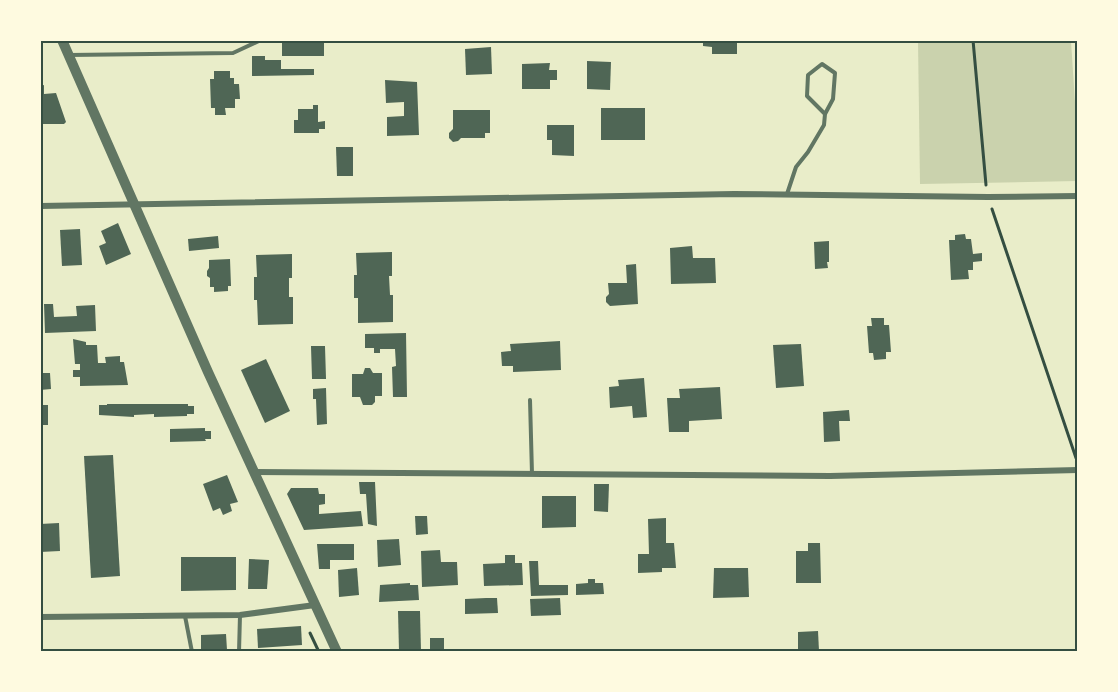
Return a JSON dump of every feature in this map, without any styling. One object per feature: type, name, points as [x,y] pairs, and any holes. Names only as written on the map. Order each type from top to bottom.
[{"type":"street","points":[[62,40],[337,651]]},
{"type":"street","points":[[40,206],[788,194],[1077,196]]},
{"type":"street","points":[[255,472],[830,476],[1077,470]]},
{"type":"street","points":[[40,617],[240,615],[315,605]]},
{"type":"lane","points":[[68,55],[233,53],[261,40]]},
{"type":"lane","points":[[788,194],[796,167],[824,125],[825,114],[833,99],[835,74],[822,64],[808,75],[807,96],[825,114]]},
{"type":"lane","points":[[530,400],[532,474]]},
{"type":"lane","points":[[239,651],[240,615]]},
{"type":"lane","points":[[185,616],[192,651]]},
{"type":"path","points":[[973,40],[983,170],[988,197],[1077,462]]},
{"type":"green space","points":[[918,41],[1071,41],[1077,133],[1077,181],[920,184]]},
{"type":"building","points":[[290,40],[324,41],[324,56],[282,56],[282,42]]},
{"type":"building","points":[[703,40],[737,40],[737,54],[712,54],[712,47],[703,46]]},
{"type":"building","points":[[491,47],[492,74],[466,75],[465,49]]},
{"type":"building","points":[[252,56],[265,56],[265,60],[281,60],[281,69],[314,69],[314,75],[252,76]]},
{"type":"building","points":[[587,61],[611,62],[610,90],[587,89]]},
{"type":"building","points":[[550,63],[549,70],[557,70],[557,80],[550,80],[550,89],[522,89],[522,64]]},
{"type":"building","points":[[214,71],[230,71],[230,78],[234,78],[234,84],[239,84],[240,99],[235,99],[235,108],[225,108],[226,115],[215,115],[215,108],[211,108],[210,79],[214,79]]},
{"type":"building","points":[[385,80],[417,82],[419,135],[387,136],[387,117],[404,116],[404,102],[386,103]]},
{"type":"building","points":[[44,85],[44,94],[56,93],[66,122],[64,124],[40,124],[40,86]]},
{"type":"building","points":[[313,105],[318,105],[318,122],[325,121],[325,129],[319,129],[319,133],[294,133],[294,120],[298,120],[298,109],[313,109]]},
{"type":"building","points":[[601,108],[645,108],[645,140],[601,140]]},
{"type":"building","points":[[453,110],[490,110],[490,133],[485,133],[485,138],[461,138],[453,142],[449,138],[449,133],[453,129]]},
{"type":"building","points":[[547,125],[574,125],[574,156],[552,155],[552,140],[547,140]]},
{"type":"building","points":[[336,147],[353,147],[353,176],[337,176]]},
{"type":"building","points":[[118,223],[131,254],[106,265],[99,246],[106,243],[101,231]]},
{"type":"building","points":[[80,229],[82,265],[62,266],[60,230]]},
{"type":"building","points":[[965,234],[966,239],[971,239],[973,254],[982,253],[982,261],[973,262],[973,270],[968,270],[969,279],[951,280],[949,240],[955,240],[955,235]]},
{"type":"building","points":[[218,236],[219,248],[189,251],[188,239]]},
{"type":"building","points":[[829,241],[828,268],[815,269],[814,242]]},
{"type":"building","points":[[692,246],[693,258],[715,258],[716,283],[671,284],[670,248]]},
{"type":"building","points":[[392,252],[392,276],[389,276],[390,295],[393,295],[393,322],[358,323],[358,298],[354,298],[354,275],[357,275],[356,253]]},
{"type":"building","points":[[292,254],[289,297],[293,297],[293,324],[258,325],[257,300],[254,300],[254,277],[257,277],[256,255]]},
{"type":"building","points":[[230,259],[231,286],[228,286],[228,291],[214,292],[214,287],[210,287],[210,278],[207,276],[209,260]]},
{"type":"building","points":[[636,264],[638,304],[610,306],[606,302],[609,294],[608,283],[627,283],[626,265]]},
{"type":"building","points":[[44,304],[53,304],[54,317],[77,316],[76,306],[95,305],[96,331],[45,333]]},
{"type":"building","points":[[871,318],[884,318],[884,325],[889,325],[891,352],[886,352],[886,359],[874,360],[873,353],[869,353],[867,326],[872,326]]},
{"type":"building","points":[[406,333],[407,397],[393,397],[392,367],[396,366],[395,349],[380,349],[380,353],[374,353],[374,348],[365,348],[365,334]]},
{"type":"building","points":[[73,339],[86,342],[86,345],[97,345],[98,363],[106,363],[105,357],[120,356],[120,362],[124,362],[128,385],[80,386],[80,377],[73,377],[73,370],[80,370],[80,364],[75,364]]},
{"type":"building","points":[[560,341],[561,370],[513,372],[513,366],[502,366],[501,352],[511,351],[510,344]]},
{"type":"building","points":[[801,344],[804,386],[776,388],[773,345]]},
{"type":"building","points":[[311,346],[325,346],[326,379],[312,379]]},
{"type":"building","points":[[266,359],[290,411],[265,423],[241,370]]},
{"type":"building","points":[[365,368],[370,368],[373,373],[382,373],[382,396],[375,396],[375,402],[372,405],[363,405],[360,397],[352,397],[352,374],[363,374]]},
{"type":"building","points":[[40,373],[50,373],[51,389],[40,390]]},
{"type":"building","points":[[644,378],[647,417],[633,418],[632,406],[610,408],[609,387],[619,386],[618,380]]},
{"type":"building","points":[[720,387],[722,419],[689,421],[689,432],[669,432],[667,398],[680,398],[679,389]]},
{"type":"building","points":[[326,388],[327,424],[317,425],[316,399],[313,399],[313,389]]},
{"type":"building","points":[[188,404],[188,406],[194,406],[194,414],[154,417],[154,414],[134,415],[134,417],[99,415],[99,405]]},
{"type":"building","points":[[40,405],[48,405],[48,425],[40,425]]},
{"type":"building","points":[[849,410],[850,421],[839,421],[840,441],[824,442],[823,412]]},
{"type":"building","points":[[205,428],[205,431],[211,431],[211,439],[170,442],[170,429]]},
{"type":"building","points":[[113,455],[120,576],[91,578],[84,456]]},
{"type":"building","points":[[227,475],[238,502],[230,504],[232,511],[223,515],[220,508],[213,511],[203,484]]},
{"type":"building","points":[[359,482],[375,482],[377,526],[368,524],[366,494],[360,494]]},
{"type":"building","points":[[594,484],[609,484],[608,512],[594,511]]},
{"type":"building","points":[[291,488],[318,488],[319,494],[325,494],[325,504],[319,505],[319,514],[361,511],[363,526],[304,530],[287,494]]},
{"type":"building","points":[[542,496],[576,496],[576,527],[542,528]]},
{"type":"building","points":[[415,516],[427,516],[428,534],[416,535]]},
{"type":"building","points":[[666,518],[666,543],[674,543],[676,568],[662,568],[662,572],[638,573],[638,554],[649,554],[648,519]]},
{"type":"building","points":[[59,523],[60,551],[40,552],[40,524]]},
{"type":"building","points":[[399,539],[401,565],[378,567],[377,540]]},
{"type":"building","points":[[808,543],[820,543],[821,583],[796,583],[796,551],[808,551]]},
{"type":"building","points":[[317,544],[354,544],[354,560],[330,560],[330,569],[319,569]]},
{"type":"building","points":[[440,550],[441,562],[457,562],[458,585],[422,587],[421,551]]},
{"type":"building","points":[[505,555],[515,555],[515,563],[522,563],[523,585],[484,586],[483,564],[505,563]]},
{"type":"building","points":[[181,557],[236,557],[236,590],[181,591]]},
{"type":"building","points":[[249,559],[269,560],[267,589],[248,589]]},
{"type":"building","points":[[529,561],[538,561],[539,585],[568,585],[568,595],[531,596]]},
{"type":"building","points":[[357,568],[359,595],[339,597],[338,570]]},
{"type":"building","points":[[714,568],[748,568],[749,597],[713,598]]},
{"type":"building","points":[[588,579],[595,579],[595,583],[603,583],[604,594],[576,595],[576,584],[588,583]]},
{"type":"building","points":[[410,583],[410,585],[418,585],[419,600],[379,602],[380,585]]},
{"type":"building","points":[[497,598],[498,613],[465,614],[465,599]]},
{"type":"building","points":[[560,598],[561,615],[531,616],[530,599]]},
{"type":"building","points":[[398,611],[420,611],[421,651],[399,651]]},
{"type":"building","points":[[301,626],[302,645],[258,648],[257,629]]},
{"type":"building","points":[[818,631],[819,651],[798,651],[798,632]]},
{"type":"building","points":[[226,634],[227,650],[201,651],[201,635]]},
{"type":"building","points":[[430,638],[444,638],[444,651],[430,651]]}]
